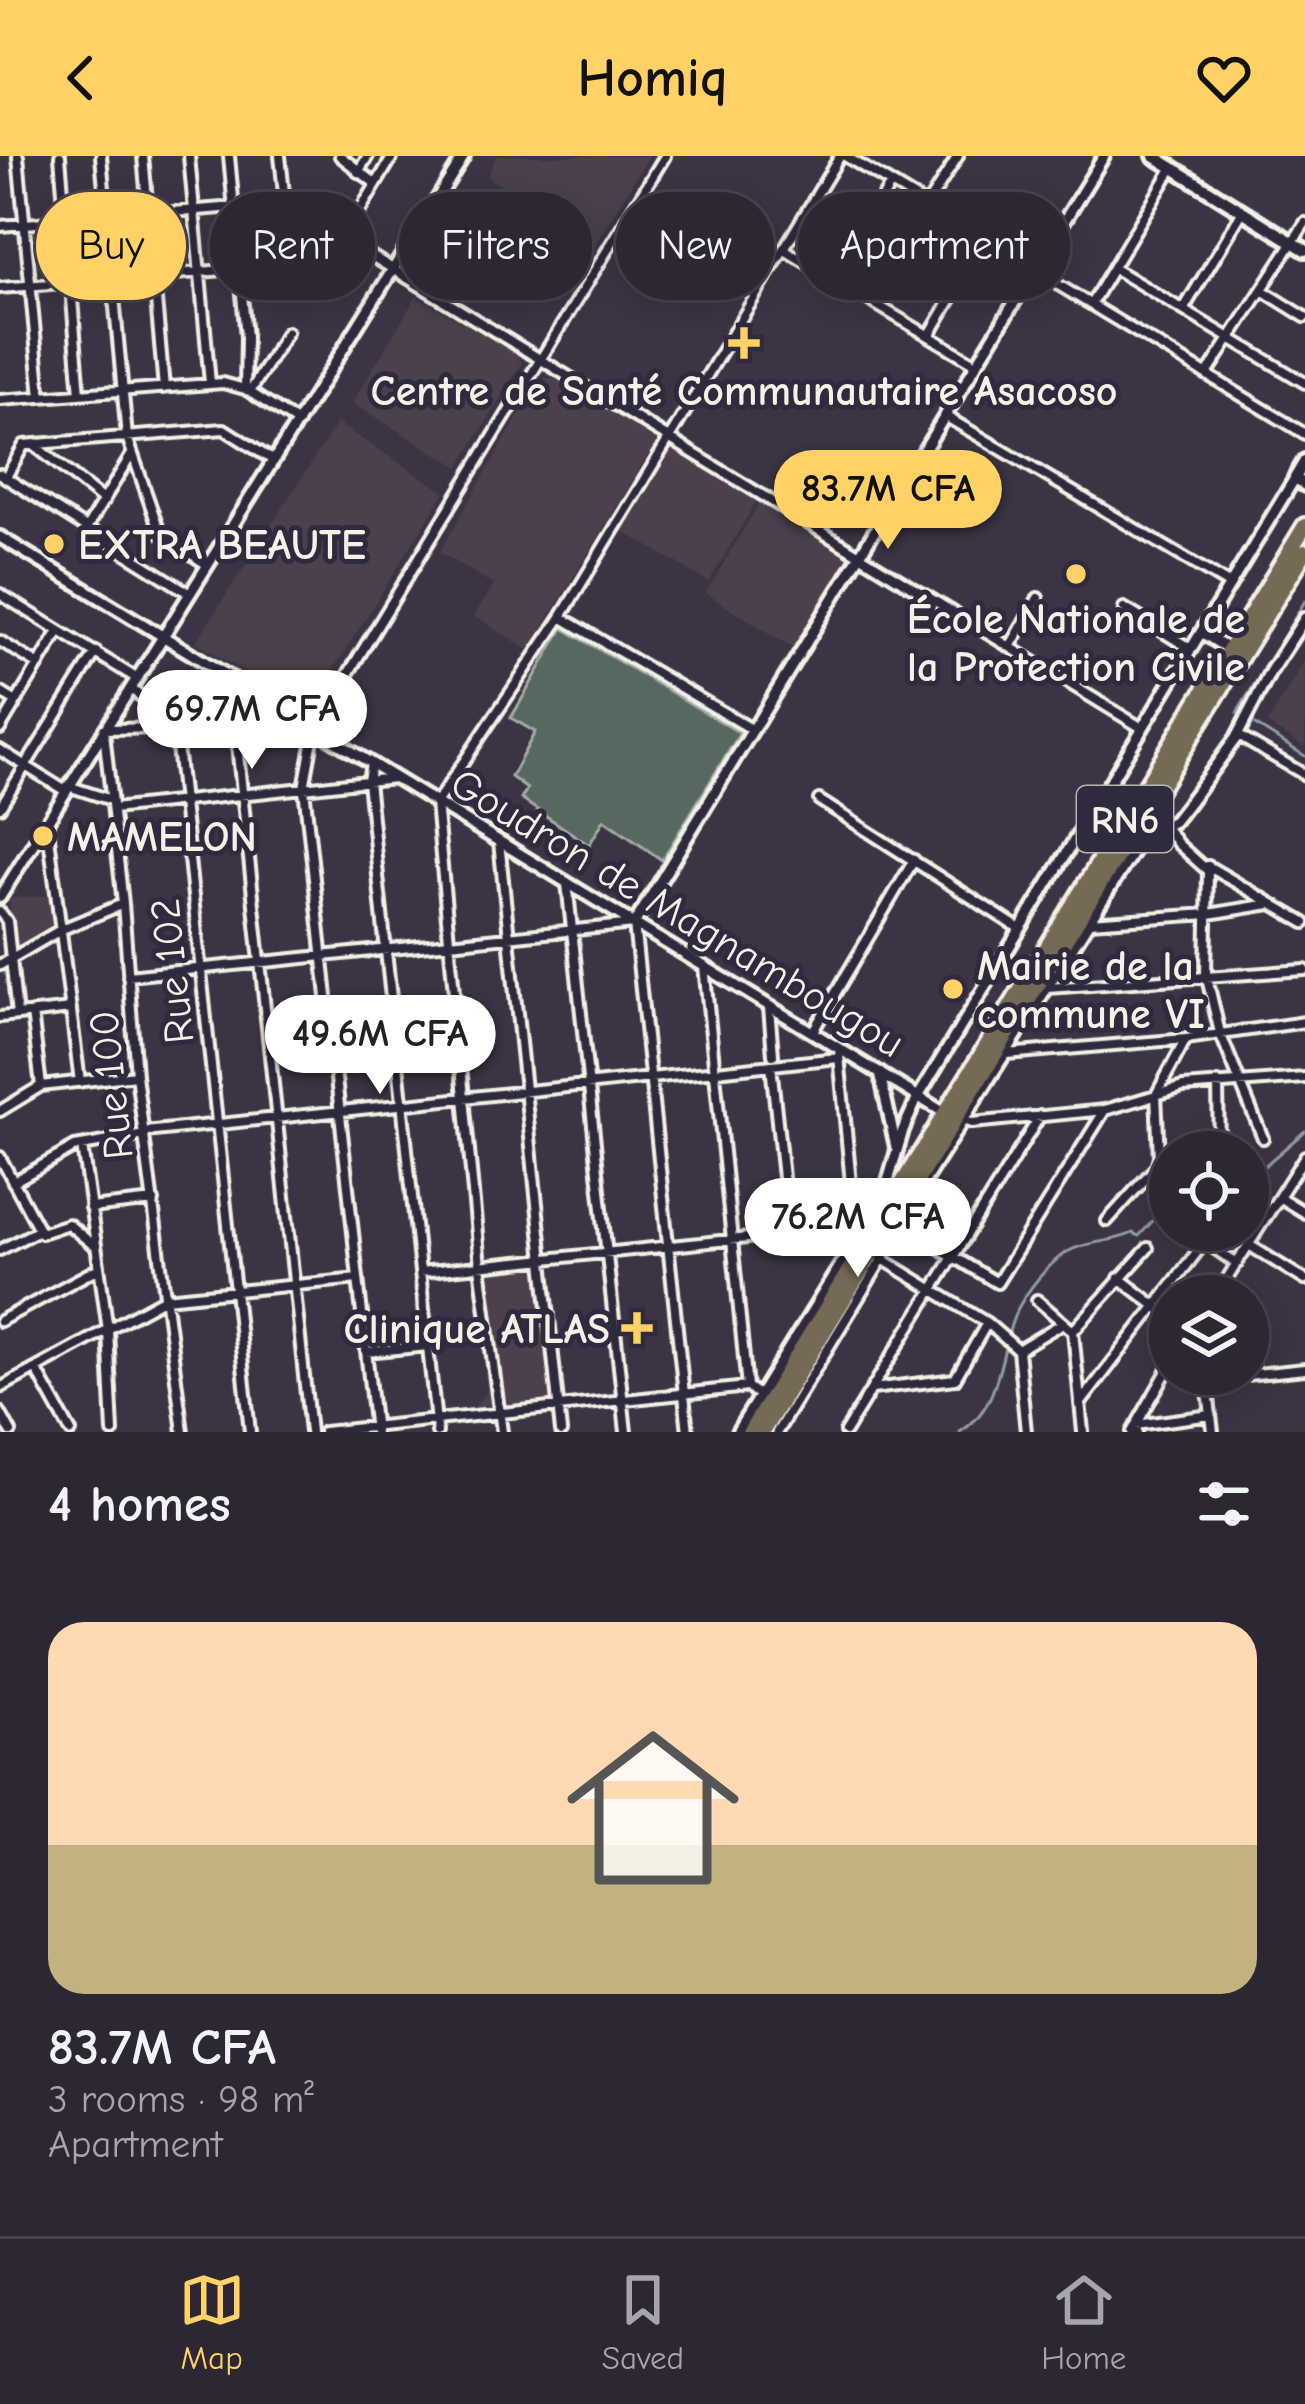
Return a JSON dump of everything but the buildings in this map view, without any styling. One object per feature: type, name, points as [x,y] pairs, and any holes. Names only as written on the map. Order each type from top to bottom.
[{"type":"highway","name":"RN6","points":[[954,1118],[1305,526]]},
{"type":"highway","name":"RN6","points":[[749,1432],[868,1232],[954,1118],[1305,552]]},
{"type":"highway","name":"RN6","points":[[762,1432],[868,1232]]},
{"type":"main road","points":[[1154,156],[1305,250]]},
{"type":"main road","points":[[1300,481],[1305,461]]},
{"type":"street","points":[[18,156],[41,397]]},
{"type":"street","points":[[60,156],[64,192]]},
{"type":"street","points":[[101,156],[105,192]]},
{"type":"street","points":[[143,156],[145,192]]},
{"type":"street","points":[[189,156],[210,383]]},
{"type":"street","points":[[229,156],[232,192]]},
{"type":"street","points":[[280,156],[284,192]]},
{"type":"street","points":[[340,156],[376,184]]},
{"type":"street","points":[[358,172],[368,156]]},
{"type":"street","points":[[371,192],[393,156]]},
{"type":"street","points":[[0,897],[464,156]]},
{"type":"street","points":[[375,1429],[304,788],[315,728],[664,156]]},
{"type":"street","points":[[502,1432],[480,1266],[436,803],[561,617],[843,156],[904,192]]},
{"type":"street","points":[[936,192],[958,156]]},
{"type":"street","points":[[1070,211],[1104,156]]},
{"type":"street","points":[[1091,304],[1173,167]]},
{"type":"street","points":[[886,192],[891,184]]},
{"type":"street","points":[[186,211],[210,209]]},
{"type":"street","points":[[1183,310],[1243,212]]},
{"type":"street","points":[[0,226],[36,223]]},
{"type":"street","points":[[1207,374],[1305,224]]},
{"type":"street","points":[[783,249],[798,258]]},
{"type":"street","points":[[375,258],[1142,728]]},
{"type":"street","points":[[1113,268],[1305,383]]},
{"type":"street","points":[[186,273],[210,271]]},
{"type":"street","points":[[0,288],[36,286]]},
{"type":"street","points":[[1262,290],[1305,317]]},
{"type":"street","points":[[1070,291],[1305,434]]},
{"type":"street","points":[[72,300],[80,394]]},
{"type":"street","points":[[114,300],[127,437],[160,533],[206,564]]},
{"type":"street","points":[[155,300],[164,388]]},
{"type":"street","points":[[243,300],[248,390]]},
{"type":"street","points":[[871,300],[976,364]]},
{"type":"street","points":[[930,334],[950,300]]},
{"type":"street","points":[[688,1432],[634,924],[1015,300]]},
{"type":"street","points":[[248,390],[287,332]]},
{"type":"street","points":[[0,400],[210,383],[248,390],[298,423]]},
{"type":"street","points":[[945,416],[1230,585]]},
{"type":"street","points":[[189,593],[3,475],[24,445],[224,429],[274,461]]},
{"type":"street","points":[[34,444],[104,501]]},
{"type":"street","points":[[86,529],[133,454]]},
{"type":"street","points":[[736,1432],[868,1232],[918,1097],[1190,649],[1300,481]]},
{"type":"street","name":"Goudron de Magnambougou","points":[[0,537],[813,1031],[840,1053],[954,1118]]},
{"type":"street","points":[[0,594],[136,678]]},
{"type":"street","points":[[1010,647],[1038,598]]},
{"type":"street","points":[[1124,608],[1190,649]]},
{"type":"street","points":[[561,617],[753,730]]},
{"type":"street","points":[[776,1432],[881,1258],[954,1118],[1006,1054],[1143,838],[1166,828],[1237,735],[1305,618]]},
{"type":"street","points":[[0,729],[59,631]]},
{"type":"street","points":[[1201,632],[1228,649]]},
{"type":"street","points":[[0,641],[39,664]]},
{"type":"street","points":[[0,807],[96,652]]},
{"type":"street","points":[[129,688],[175,723]]},
{"type":"street","points":[[0,692],[16,702]]},
{"type":"street","points":[[103,730],[175,723],[235,726],[310,1432]]},
{"type":"street","name":"Rue 102","points":[[175,723],[250,1432]]},
{"type":"street","name":"Rue 100","points":[[103,730],[136,1075],[183,1432]]},
{"type":"street","points":[[1237,735],[1305,775]]},
{"type":"street","points":[[0,750],[65,788],[112,804],[183,802],[396,778]]},
{"type":"street","points":[[371,763],[368,782],[437,1432]]},
{"type":"street","points":[[819,800],[1021,929]]},
{"type":"street","points":[[47,819],[80,1082]]},
{"type":"street","points":[[1166,828],[1204,864],[1305,923]]},
{"type":"street","points":[[499,840],[561,1432]]},
{"type":"street","points":[[813,1031],[914,860]]},
{"type":"street","points":[[1204,864],[1209,914],[1206,974],[1220,1033],[1260,1131]]},
{"type":"street","points":[[567,881],[626,1432]]},
{"type":"street","points":[[0,965],[62,929],[123,904]]},
{"type":"street","points":[[1089,922],[1209,914],[1270,904]]},
{"type":"street","points":[[0,912],[8,921],[17,1015]]},
{"type":"street","points":[[128,976],[634,924]]},
{"type":"street","points":[[704,966],[747,1388]]},
{"type":"street","points":[[1047,988],[1305,970]]},
{"type":"street","points":[[769,1005],[789,1234]]},
{"type":"street","points":[[0,1017],[71,1009]]},
{"type":"street","points":[[32,1013],[41,1086]]},
{"type":"street","points":[[1006,1054],[1186,1039],[1305,1022]]},
{"type":"street","points":[[1107,1221],[1156,1167],[1160,1156],[1156,1095],[1186,1039]]},
{"type":"street","points":[[14,1182],[82,1146],[145,1133],[840,1053],[868,1232]]},
{"type":"street","points":[[880,1073],[896,1153]]},
{"type":"street","points":[[0,1111],[41,1086],[136,1075]]},
{"type":"street","points":[[954,1118],[1105,1110],[1218,1083],[1305,1078]]},
{"type":"street","points":[[1218,1083],[1219,1131]]},
{"type":"street","points":[[420,1272],[732,1239],[868,1232],[900,1223],[997,1282],[1105,1110]]},
{"type":"street","points":[[849,1431],[1040,1116]]},
{"type":"street","points":[[82,1146],[108,1330],[113,1432]]},
{"type":"street","points":[[1269,1213],[1305,1156]]},
{"type":"street","points":[[2,1164],[39,1230],[47,1234],[68,1224],[94,1246]]},
{"type":"street","points":[[1279,1197],[1305,1213]]},
{"type":"street","points":[[89,1208],[154,1201]]},
{"type":"street","points":[[0,1250],[39,1230]]},
{"type":"street","points":[[1073,1331],[1148,1248]]},
{"type":"street","points":[[1180,1275],[1198,1251]]},
{"type":"street","points":[[1218,1251],[1237,1264]]},
{"type":"street","points":[[1230,1275],[1245,1251]]},
{"type":"street","points":[[1259,1251],[1305,1280]]},
{"type":"street","points":[[881,1258],[987,1323],[1018,1350],[1026,1432]]},
{"type":"street","points":[[0,1321],[97,1269]]},
{"type":"street","points":[[1119,1278],[1149,1302]]},
{"type":"street","points":[[0,1388],[165,1298],[358,1279]]},
{"type":"street","points":[[1037,1300],[1073,1331],[1083,1432]]},
{"type":"street","points":[[1080,1404],[1149,1316]]},
{"type":"street","points":[[872,1389],[955,1379],[987,1323]]},
{"type":"street","points":[[1018,1350],[1063,1323]]},
{"type":"street","points":[[366,1352],[428,1346]]},
{"type":"street","points":[[35,1369],[71,1432]]},
{"type":"street","points":[[1269,1372],[1305,1369]]},
{"type":"street","points":[[324,1432],[747,1388],[759,1395]]},
{"type":"street","points":[[1135,1430],[1154,1395]]},
{"type":"street","points":[[1208,1395],[1213,1432]]},
{"type":"street","points":[[0,1412],[10,1432]]},
{"type":"street","points":[[1135,1430],[1211,1415]]},
{"type":"street","points":[[1190,1418],[1191,1432]]},
{"type":"shaded area","points":[[496,156],[649,156],[627,192],[616,192],[616,210],[595,244],[592,192],[511,192],[487,177]]},
{"type":"shaded area","points":[[414,300],[515,351],[522,363],[459,467],[352,403]]},
{"type":"shaded area","points":[[545,378],[556,379],[657,440],[529,650],[474,616],[494,585],[440,552],[537,384]]},
{"type":"shaded area","points":[[337,423],[445,492],[307,711],[196,642]]},
{"type":"shaded area","points":[[671,448],[758,498],[709,582],[621,530]]},
{"type":"shaded area","points":[[761,500],[854,555],[796,650],[706,593]]},
{"type":"shaded area","points":[[1305,660],[1305,747],[1267,724]]},
{"type":"shaded area","points":[[54,895],[59,927],[17,954],[12,898]]},
{"type":"shaded area","points":[[543,1260],[555,1405],[477,1413],[474,1406],[487,1391],[476,1268]]},
{"type":"green space","points":[[563,628],[740,733],[662,860],[604,820],[589,845],[521,799],[527,789],[511,777],[535,732],[511,718]]},
{"type":"waterway","points":[[1237,713],[1305,601]]},
{"type":"waterway","points":[[1255,725],[1305,756]]},
{"type":"waterway","points":[[1269,1162],[1305,1131]]},
{"type":"waterway","points":[[960,1432],[990,1398],[1014,1316],[1046,1270],[1078,1247],[1133,1233],[1139,1236],[1149,1225]]},
{"type":"place","name":"Centre de Santé Communautaire Asacoso","points":[[744,343]]},
{"type":"place","name":"EXTRA BEAUTE","points":[[54,544]]},
{"type":"place","name":"École Nationale de la Protection Civile","points":[[1076,574]]},
{"type":"place","name":"MAMELON","points":[[43,836]]},
{"type":"place","name":"Mairie de la commune VI","points":[[953,989]]},
{"type":"place","name":"Clinique ATLAS","points":[[637,1328]]}]
